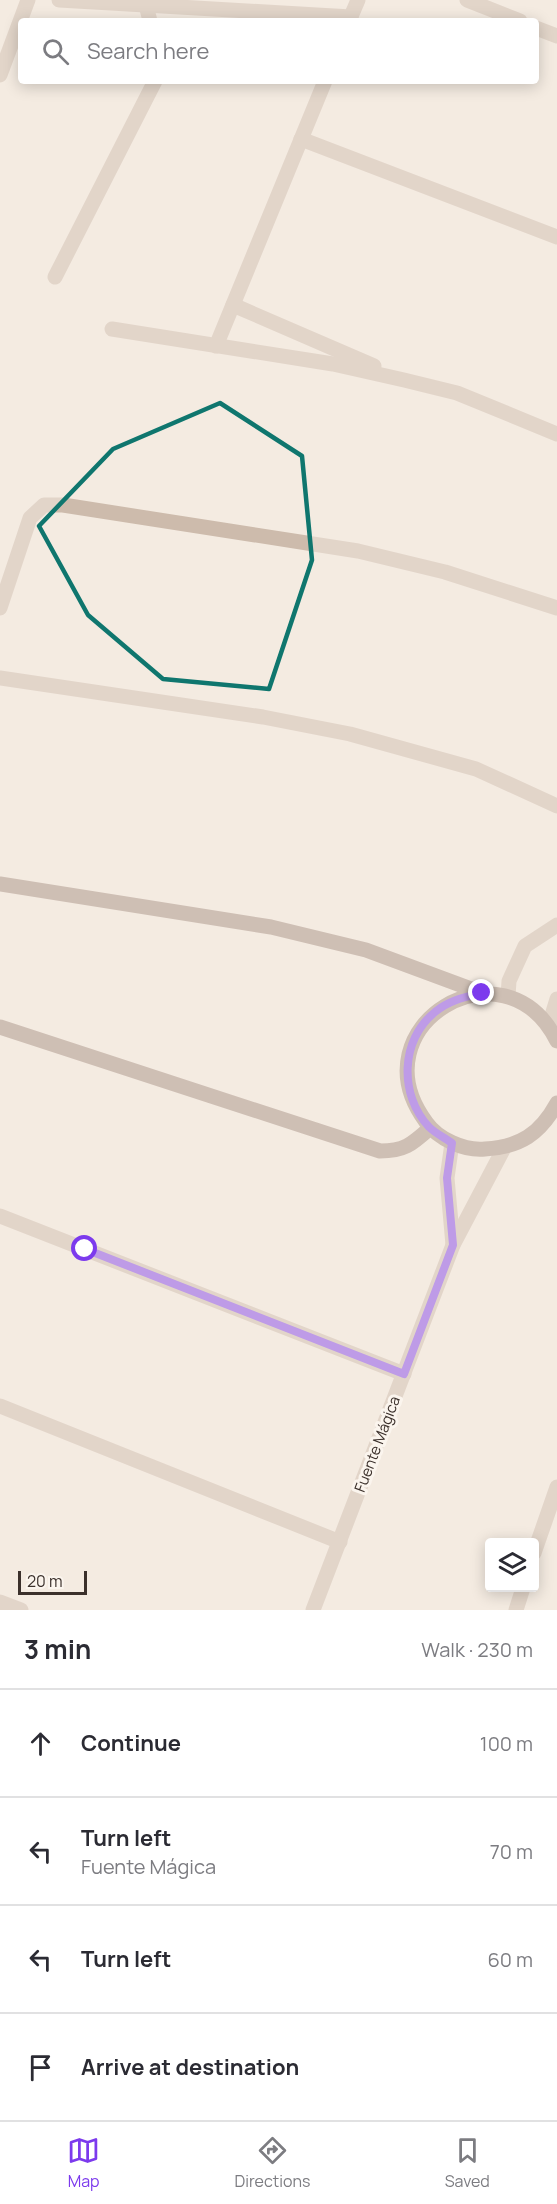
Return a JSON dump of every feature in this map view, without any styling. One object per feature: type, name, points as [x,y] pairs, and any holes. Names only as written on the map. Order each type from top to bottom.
[{"type":"street","points":[[21,18],[28,0]]},
{"type":"street","points":[[59,0],[338,18]]},
{"type":"street","points":[[350,18],[358,0]]},
{"type":"street","points":[[467,0],[512,18]]},
{"type":"street","points":[[146,5],[149,18]]},
{"type":"street","points":[[215,18],[225,9]]},
{"type":"street","points":[[0,75],[18,27]]},
{"type":"street","points":[[539,29],[557,36]]},
{"type":"street","points":[[55,277],[153,84]]},
{"type":"street","points":[[216,346],[324,84]]},
{"type":"street","points":[[301,139],[557,237]]},
{"type":"street","points":[[233,305],[404,380]]},
{"type":"street","points":[[112,329],[333,364],[404,380],[457,393],[557,434]]},
{"type":"street","points":[[0,608],[30,518],[44,505],[63,505],[358,551],[445,572],[557,608]]},
{"type":"street","points":[[0,678],[263,717],[350,734],[476,769],[557,806]]},
{"type":"street","points":[[0,884],[271,927],[366,950],[482,993],[508,996],[531,1008],[549,1025],[557,1041]]},
{"type":"street","points":[[508,996],[509,981],[525,946],[557,925]]},
{"type":"street","points":[[482,993],[457,999],[435,1012],[418,1031],[408,1055],[407,1082],[415,1107],[430,1128],[452,1143],[478,1150],[504,1148],[557,1125]]},
{"type":"street","points":[[549,1025],[557,999]]},
{"type":"street","points":[[0,1027],[380,1151],[395,1151],[409,1146],[430,1128]]},
{"type":"street","points":[[529,1138],[547,1121],[557,1103]]},
{"type":"street","name":"Fuente Mágica","points":[[452,1143],[447,1178],[453,1245]]},
{"type":"street","name":"Fuente Mágica","points":[[313,1610],[453,1245],[504,1148]]},
{"type":"street","points":[[0,1216],[404,1374]]},
{"type":"street","points":[[0,1406],[340,1542]]},
{"type":"street","points":[[539,1539],[556,1491]]},
{"type":"street","points":[[516,1610],[521,1592]]},
{"type":"street","points":[[0,1602],[21,1610]]},
{"type":"highlighted area","points":[[220,403],[302,456],[312,560],[269,689],[163,679],[88,615],[39,526],[113,449]]},
{"type":"route","points":[[85,1249],[404,1374],[453,1245],[447,1178],[452,1143],[430,1128],[415,1107],[407,1082],[408,1055],[418,1031],[435,1012],[457,999],[482,993]]}]
